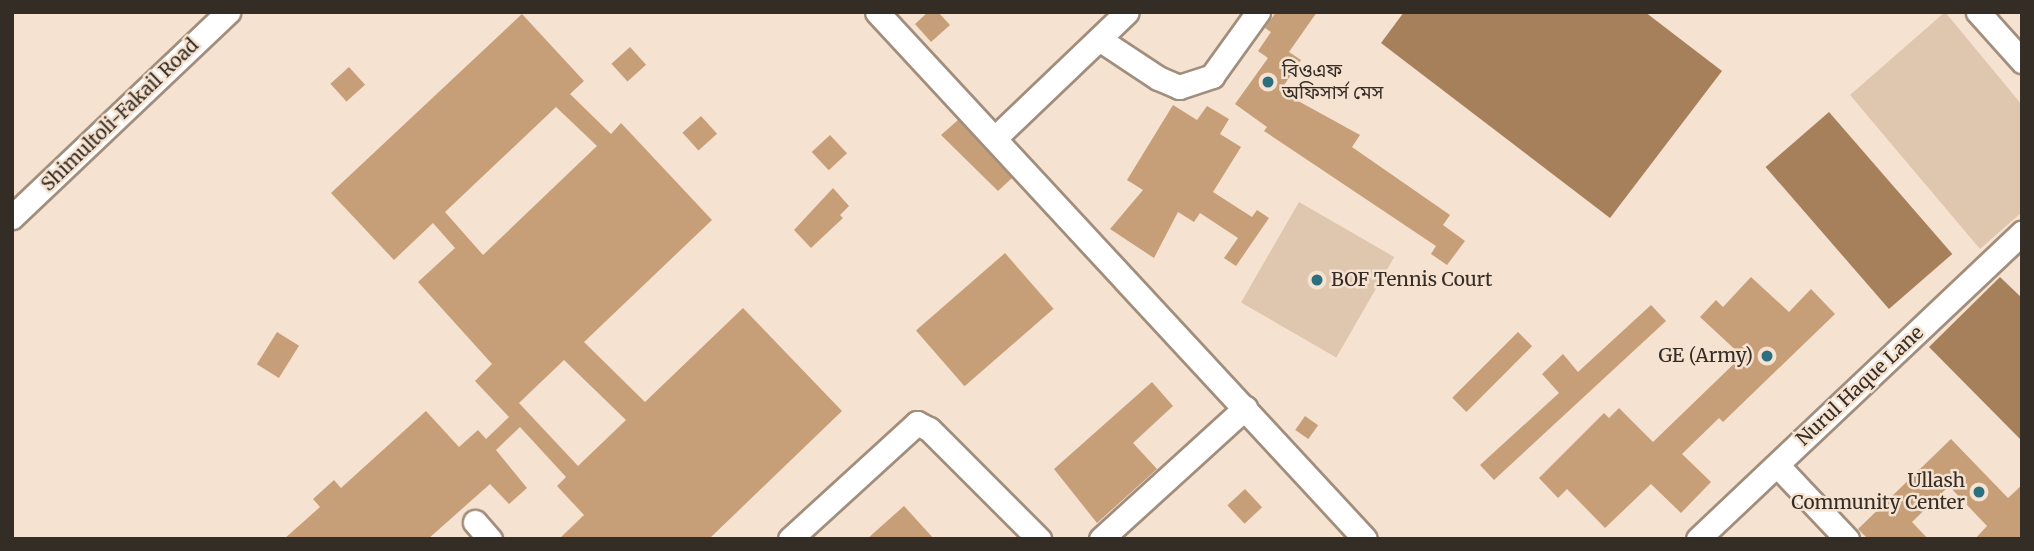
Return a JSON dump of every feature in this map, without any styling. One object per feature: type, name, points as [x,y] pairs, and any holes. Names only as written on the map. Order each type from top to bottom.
[{"type":"street","name":"Shimultoli-Fakail Road","points":[[12,217],[228,12]]},
{"type":"street","points":[[877,12],[1365,539]]},
{"type":"street","points":[[995,138],[1127,12]]},
{"type":"street","points":[[1099,39],[1158,78],[1179,87],[1212,76],[1258,12]]},
{"type":"street","points":[[1978,12],[2022,61]]},
{"type":"street","name":"Nurul Haque Lane","points":[[1698,539],[2022,233]]},
{"type":"street","points":[[1101,539],[1245,408]]},
{"type":"street","points":[[790,539],[917,423],[929,429],[1039,539]]},
{"type":"street","points":[[1777,465],[1847,539]]},
{"type":"shaded area","points":[[1404,12],[1645,12],[1722,71],[1610,218],[1381,43]]},
{"type":"shaded area","points":[[1945,12],[2022,105],[2022,212],[1980,249],[1850,95]]},
{"type":"shaded area","points":[[1829,112],[1952,254],[1889,309],[1766,167]]},
{"type":"shaded area","name":"BOF Tennis Court","points":[[1299,202],[1394,257],[1336,357],[1241,302]]},
{"type":"shaded area","points":[[2000,277],[2022,298],[2022,441],[1929,347]]},
{"type":"building","points":[[928,12],[938,12],[950,25],[931,42],[915,24]]},
{"type":"building","points":[[1276,12],[1317,12],[1289,52],[1301,60],[1280,91],[1360,135],[1352,147],[1450,215],[1443,225],[1465,241],[1447,265],[1431,254],[1436,246],[1264,131],[1267,127],[1235,104],[1268,58],[1258,51],[1271,32],[1265,28]]},
{"type":"building","points":[[522,14],[584,81],[570,94],[611,134],[621,123],[712,220],[584,342],[645,402],[743,308],[842,411],[709,539],[559,539],[584,515],[557,486],[566,477],[520,427],[496,450],[527,488],[509,504],[490,484],[428,539],[284,539],[320,507],[313,499],[334,480],[341,488],[426,411],[459,447],[478,430],[486,439],[509,417],[475,381],[492,364],[418,282],[455,248],[433,223],[394,260],[331,193]],"holes":[[[556,107],[597,146],[483,255],[445,212]],[[564,360],[626,420],[578,466],[519,403]]]},
{"type":"building","points":[[630,47],[646,65],[627,82],[611,64]]},
{"type":"building","points":[[349,67],[365,85],[346,102],[330,84]]},
{"type":"building","points":[[1173,105],[1197,120],[1207,106],[1229,119],[1220,134],[1241,147],[1213,192],[1252,217],[1257,210],[1269,218],[1236,266],[1224,258],[1238,238],[1200,213],[1194,222],[1178,212],[1154,258],[1110,229],[1143,190],[1127,180]]},
{"type":"building","points":[[701,116],[717,134],[698,151],[682,133]]},
{"type":"building","points":[[958,120],[1012,178],[998,191],[941,135]]},
{"type":"building","points":[[830,135],[847,153],[829,170],[812,152]]},
{"type":"building","points":[[833,188],[849,206],[840,215],[843,218],[811,248],[794,230]]},
{"type":"building","points":[[1005,253],[1054,309],[964,386],[916,330]]},
{"type":"building","points":[[1751,277],[1789,312],[1811,289],[1835,314],[1723,422],[1719,418],[1682,454],[1711,482],[1681,513],[1651,484],[1605,528],[1567,489],[1558,498],[1539,478],[1604,413],[1609,418],[1619,408],[1653,442],[1742,356],[1700,317],[1716,300],[1723,307]]},
{"type":"building","points":[[1651,305],[1666,321],[1494,480],[1480,465],[1559,393],[1542,374],[1563,354],[1578,372]]},
{"type":"building","points":[[277,332],[299,346],[279,378],[257,364]]},
{"type":"building","points":[[1518,332],[1532,346],[1466,412],[1452,398]]},
{"type":"building","points":[[1152,382],[1173,406],[1133,443],[1157,469],[1097,523],[1054,469]]},
{"type":"building","points":[[1305,416],[1318,425],[1308,439],[1295,430]]},
{"type":"building","name":"Ullash Community Center","points":[[1951,439],[2008,498],[2022,485],[2022,539],[1975,539],[1987,526],[1949,486],[1912,522],[1928,539],[1868,539],[1858,529]]},
{"type":"building","points":[[1245,489],[1262,507],[1244,524],[1227,505]]},
{"type":"building","points":[[904,506],[934,539],[867,539]]},
{"type":"place","name":"বিওএফ অফিসার্স মেস","points":[[1268,82]]},
{"type":"place","name":"BOF Tennis Court","points":[[1317,280]]},
{"type":"place","name":"GE (Army)","points":[[1767,356]]},
{"type":"place","name":"Ullash Community Center","points":[[1979,492]]}]
